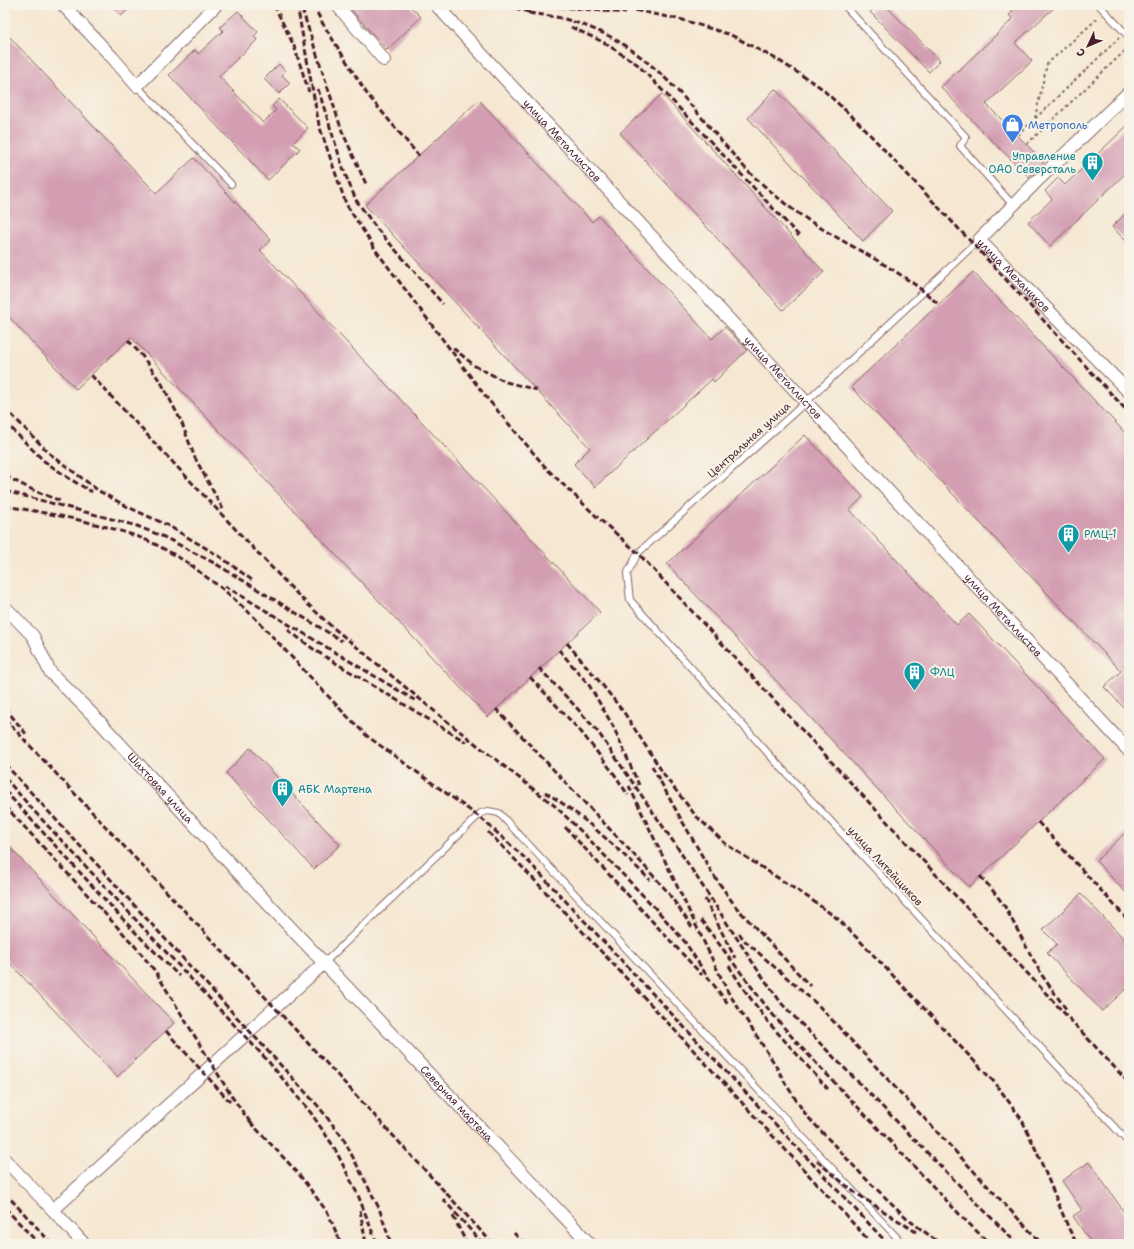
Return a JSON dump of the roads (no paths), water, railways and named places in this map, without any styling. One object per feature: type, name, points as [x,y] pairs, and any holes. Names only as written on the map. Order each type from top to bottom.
[{"type":"street","points":[[63,5],[137,86],[216,5]]},
{"type":"street","points":[[337,5],[384,60]]},
{"type":"street","name":"улица Металлистов","points":[[436,5],[1129,751]]},
{"type":"street","name":"улица Механиков","points":[[1129,92],[979,240],[1129,392]]},
{"type":"street","name":"Шихтовая улица","points":[[5,606],[33,636],[50,672],[98,720],[324,963]]},
{"type":"street","points":[[53,1210],[324,963]]},
{"type":"street","name":"Северная мартена","points":[[324,963],[590,1244]]},
{"type":"street","points":[[5,1160],[84,1244]]},
{"type":"lane","points":[[844,5],[966,137],[960,146],[1013,205]]},
{"type":"lane","points":[[1099,5],[1127,35]]},
{"type":"lane","points":[[137,86],[231,184]]},
{"type":"lane","name":"Центральная улица","points":[[630,600],[627,574],[638,553],[806,402],[979,240]]},
{"type":"lane","name":"улица Литейщиков","points":[[630,600],[780,767],[1129,1143]]},
{"type":"lane","points":[[324,963],[481,813],[488,811],[499,813],[903,1244]]},
{"type":"railway","points":[[274,5],[294,46],[309,92]]},
{"type":"railway","points":[[297,5],[319,125],[346,204],[377,252],[486,397],[547,469],[596,516],[638,553],[1129,1083]]},
{"type":"railway","points":[[313,5],[323,24],[367,94],[419,156]]},
{"type":"railway","points":[[507,5],[534,14]]},
{"type":"railway","points":[[541,5],[626,13]]},
{"type":"railway","points":[[609,5],[683,20],[731,35],[778,60],[820,87],[858,122],[1129,413]]},
{"type":"railway","points":[[302,9],[342,131],[366,184]]},
{"type":"railway","points":[[529,13],[577,23],[607,35],[628,47],[665,78],[746,169],[782,201],[821,228],[902,275],[938,304]]},
{"type":"railway","points":[[571,27],[603,42],[637,64],[800,237]]},
{"type":"railway","points":[[318,89],[345,174],[356,200],[377,229],[443,304]]},
{"type":"railway","points":[[128,340],[143,357],[162,384],[181,421],[195,458],[224,511]]},
{"type":"railway","points":[[453,348],[475,366],[506,382],[537,390]]},
{"type":"railway","points":[[91,375],[298,595],[330,625],[444,719],[555,806],[585,835],[656,909],[685,942],[707,976],[729,1005]]},
{"type":"railway","points":[[5,408],[50,454],[99,491],[126,506],[167,525],[219,556],[252,580]]},
{"type":"railway","points":[[5,422],[44,461],[92,492]]},
{"type":"railway","points":[[5,476],[35,491],[61,501]]},
{"type":"railway","points":[[5,491],[137,526],[164,537],[216,564],[342,641]]},
{"type":"railway","points":[[5,506],[69,518],[133,535],[156,545],[195,567]]},
{"type":"railway","points":[[190,565],[224,590],[255,618],[367,736],[482,819],[527,860],[888,1244]]},
{"type":"railway","points":[[225,586],[416,701]]},
{"type":"railway","points":[[288,630],[316,651],[466,742]]},
{"type":"railway","points":[[567,643],[625,714],[667,779],[696,816],[727,845],[806,896],[838,919],[996,1084],[1022,1120],[1069,1229],[1077,1244]]},
{"type":"railway","points":[[559,650],[589,685],[613,726],[639,785]]},
{"type":"railway","points":[[539,668],[598,732],[782,1004],[1017,1244]]},
{"type":"railway","points":[[530,677],[582,733],[615,775],[628,795]]},
{"type":"railway","points":[[5,708],[27,735]]},
{"type":"railway","points":[[496,709],[667,891],[692,927]]},
{"type":"railway","points":[[5,719],[293,1027],[493,1244]]},
{"type":"railway","points":[[5,764],[319,1107],[343,1138],[379,1208],[391,1244]]},
{"type":"railway","points":[[652,766],[712,873],[736,907],[810,986]]},
{"type":"railway","points":[[5,778],[34,811],[268,1061],[311,1113],[334,1147],[358,1195],[377,1244]]},
{"type":"railway","points":[[629,786],[728,992],[806,1115],[865,1178],[910,1221],[941,1244]]},
{"type":"railway","points":[[5,791],[132,929],[179,976]]},
{"type":"railway","points":[[545,792],[573,811],[613,845],[650,880]]},
{"type":"railway","points":[[5,806],[134,945],[155,971],[232,1097],[253,1126]]},
{"type":"railway","points":[[1038,822],[1129,921]]},
{"type":"railway","points":[[565,827],[702,975]]},
{"type":"railway","points":[[488,832],[646,999],[872,1244]]},
{"type":"railway","points":[[980,876],[1004,905],[1041,974],[1066,1009]]},
{"type":"railway","points":[[705,899],[735,958]]},
{"type":"railway","points":[[701,920],[769,1010],[798,1044],[963,1218],[990,1244]]},
{"type":"railway","points":[[739,933],[744,940],[819,1006],[1042,1244]]},
{"type":"railway","points":[[729,966],[768,1022],[828,1089]]},
{"type":"railway","points":[[166,1031],[230,1102]]},
{"type":"railway","points":[[250,1122],[298,1173],[328,1213],[341,1244]]},
{"type":"railway","points":[[817,1161],[854,1192],[916,1232]]},
{"type":"railway","points":[[5,1193],[52,1244]]},
{"type":"railway","points":[[443,1199],[483,1244]]},
{"type":"railway","points":[[5,1208],[39,1244]]},
{"type":"railway","points":[[360,1210],[366,1244]]},
{"type":"railway","points":[[453,1216],[467,1244]]},
{"type":"railway","points":[[514,1233],[524,1244]]},
{"type":"place","name":"Метрополь","points":[[1013,144]]},
{"type":"place","name":"Управление OAO Северсталь","points":[[1092,182]]},
{"type":"place","name":"РМЦ-1","points":[[1069,554]]},
{"type":"place","name":"ФЛЦ","points":[[915,692]]},
{"type":"place","name":"АБК Мартена","points":[[283,808]]}]
